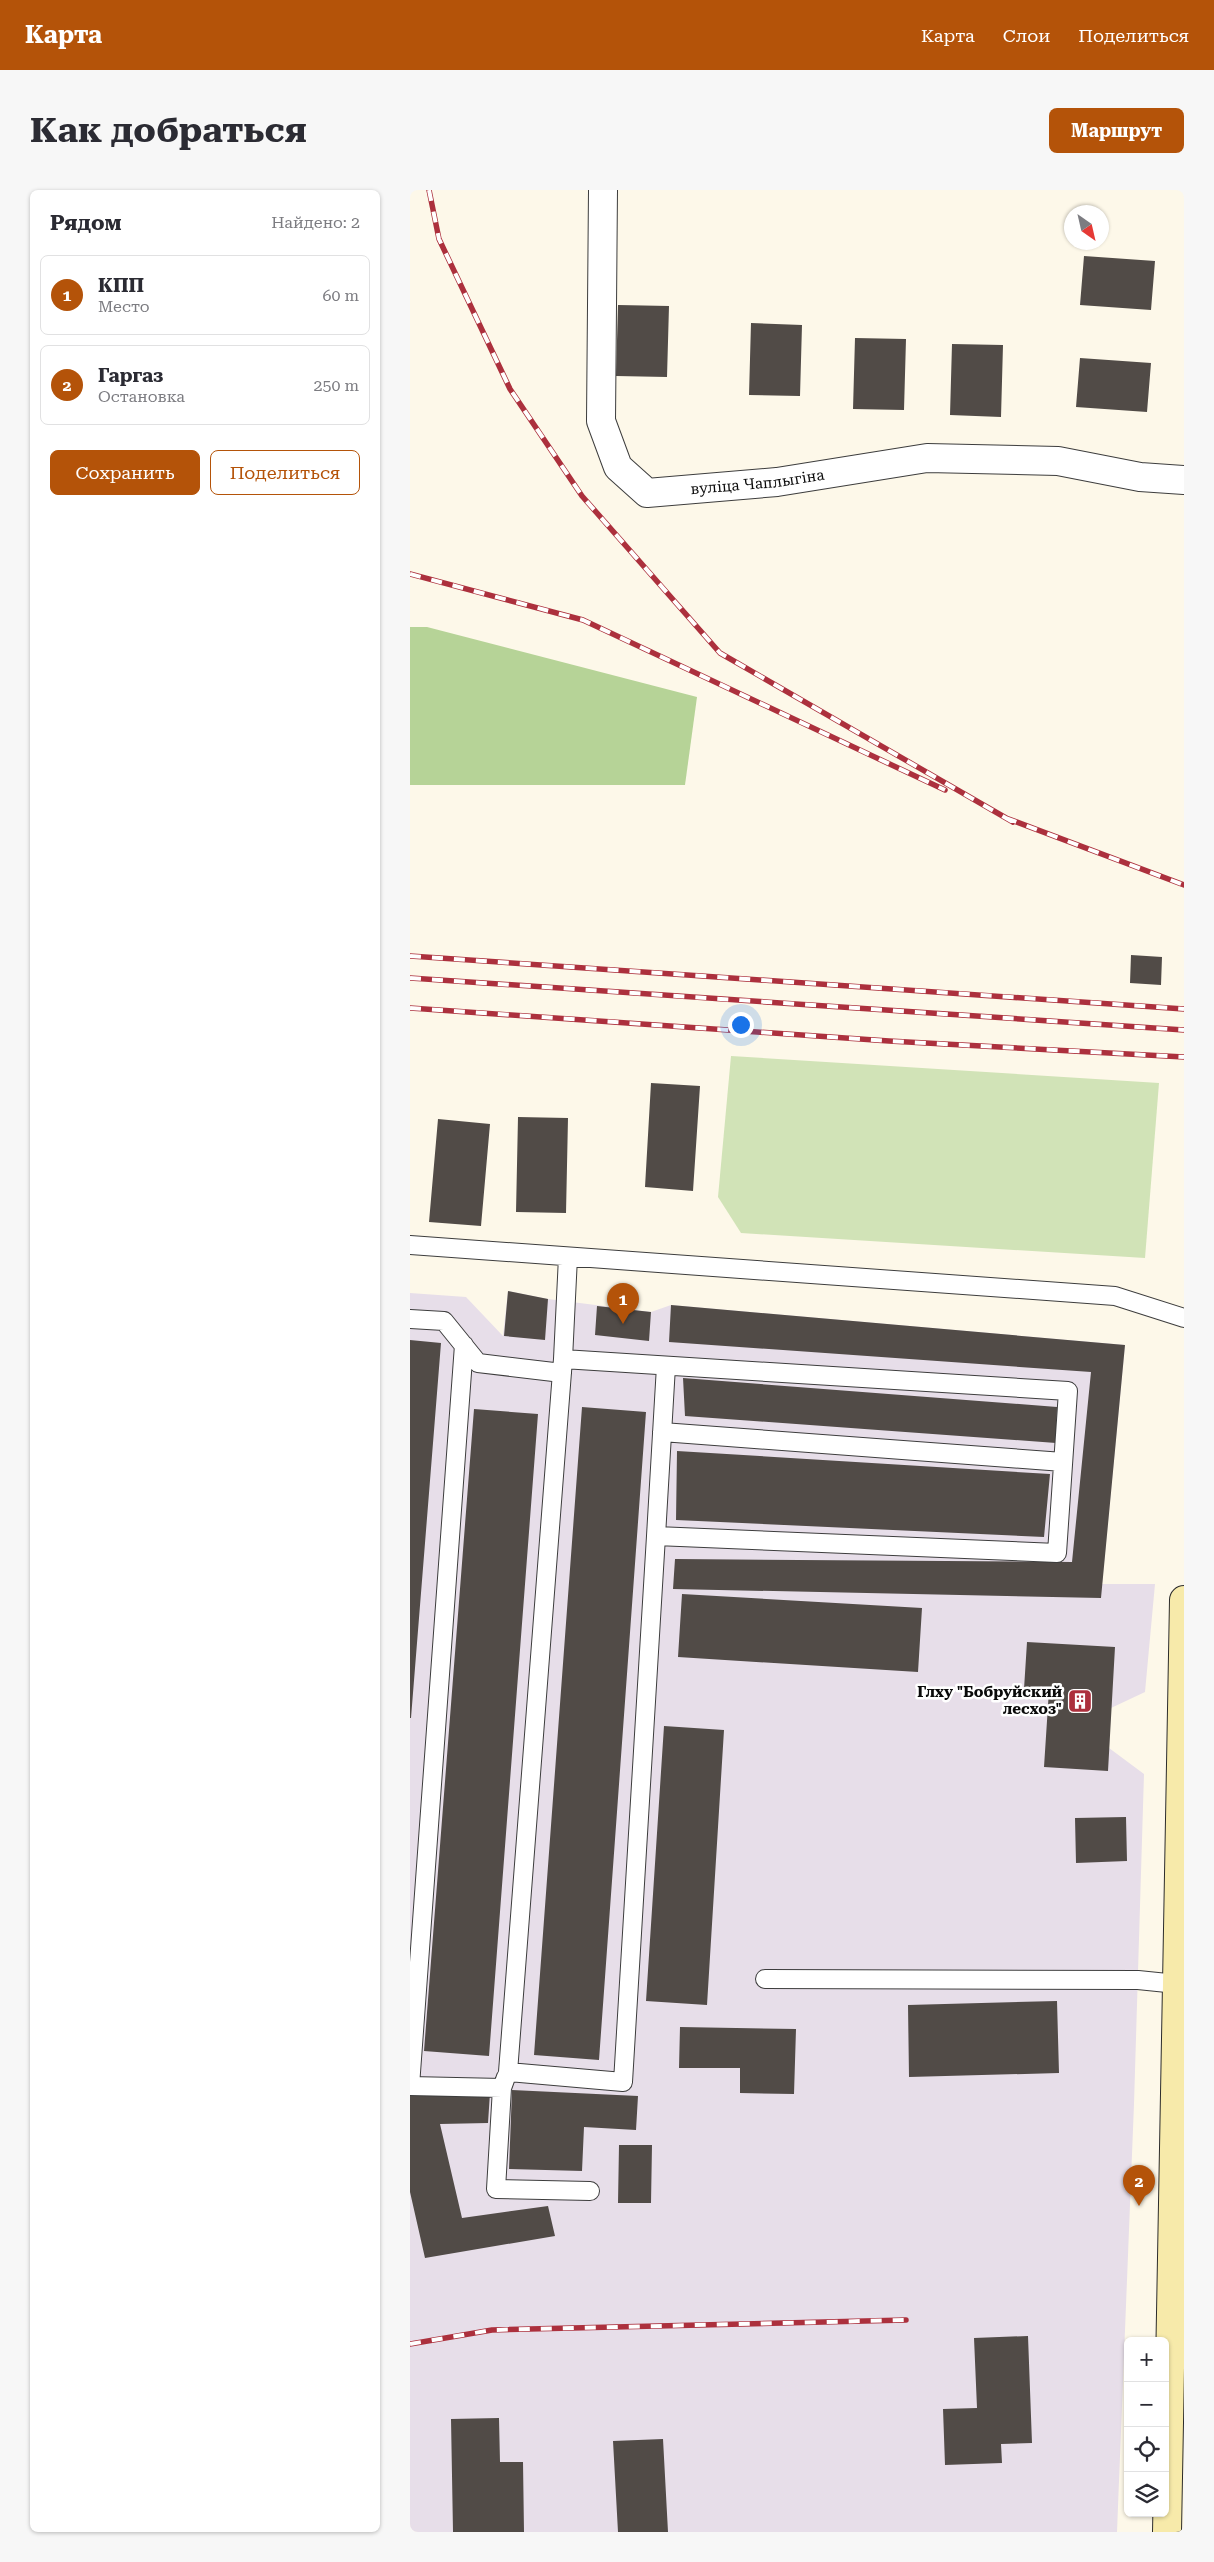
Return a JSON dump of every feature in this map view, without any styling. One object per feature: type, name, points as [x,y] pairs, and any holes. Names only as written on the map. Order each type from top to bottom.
[{"type":"main road","points":[[1167,2532],[1178,2195],[1177,1984],[1184,1600]]},
{"type":"street","name":"вуліца Чаплыгіна","points":[[603,190],[601,421],[618,467],[647,493],[777,482],[927,458],[1058,461],[1140,477],[1184,480]]},
{"type":"lane","points":[[410,1245],[1116,1296],[1184,1318]]},
{"type":"lane","points":[[568,1257],[563,1366],[496,2189],[590,2191]]},
{"type":"lane","points":[[410,1319],[444,1321],[478,1363],[563,1366],[666,1366],[1068,1391],[1057,1553],[656,1536]]},
{"type":"lane","points":[[464,1345],[414,1990],[410,2086],[505,2080],[623,2082],[666,1366]]},
{"type":"lane","points":[[662,1432],[1063,1462]]},
{"type":"lane","points":[[765,1979],[1138,1980],[1177,1984]]},
{"type":"shaded area","points":[[508,1291],[548,1299],[651,1312],[671,1305],[1125,1345],[1102,1584],[1155,1584],[1145,1692],[1111,1708],[1109,1748],[1144,1774],[1134,2104],[1117,2532],[410,2532],[410,1293],[466,1297],[503,1336]]},
{"type":"green space","points":[[410,627],[427,627],[697,697],[685,785],[410,785]]},
{"type":"green space","points":[[731,1056],[1159,1083],[1145,1258],[741,1233],[718,1197]]},
{"type":"building","points":[[1084,256],[1155,261],[1151,310],[1080,305]]},
{"type":"building","points":[[618,305],[669,306],[667,377],[616,376]]},
{"type":"building","points":[[751,323],[802,325],[800,396],[749,395]]},
{"type":"building","points":[[855,338],[906,339],[904,410],[853,409]]},
{"type":"building","points":[[952,344],[1003,345],[1001,417],[950,415]]},
{"type":"building","points":[[1080,358],[1151,363],[1147,412],[1076,407]]},
{"type":"building","points":[[1131,955],[1162,957],[1161,985],[1130,983]]},
{"type":"building","points":[[651,1083],[700,1086],[693,1191],[645,1187]]},
{"type":"building","points":[[518,1117],[568,1118],[566,1213],[516,1212]]},
{"type":"building","points":[[438,1119],[490,1124],[481,1226],[429,1222]]},
{"type":"building","points":[[508,1291],[548,1299],[545,1340],[504,1336]]},
{"type":"building","points":[[671,1305],[1125,1345],[1101,1598],[673,1589],[675,1559],[1072,1562],[1091,1372],[669,1342]]},
{"type":"building","points":[[597,1306],[651,1312],[649,1341],[595,1335]]},
{"type":"building","points":[[410,1340],[441,1343],[411,1718],[410,1718]]},
{"type":"building","points":[[683,1378],[1057,1407],[1056,1443],[685,1416]]},
{"type":"building","points":[[582,1407],[646,1412],[599,2060],[534,2055]]},
{"type":"building","points":[[474,1409],[538,1414],[489,2056],[424,2051]]},
{"type":"building","points":[[677,1451],[1050,1474],[1044,1537],[676,1520]]},
{"type":"building","points":[[682,1594],[922,1608],[918,1672],[678,1657]]},
{"type":"building","name":"Глху \"Бобруйский лесхоз\"","points":[[1027,1642],[1115,1647],[1108,1771],[1044,1767],[1049,1690],[1024,1689]]},
{"type":"building","points":[[664,1726],[724,1730],[707,2005],[646,2001]]},
{"type":"building","points":[[1126,1817],[1127,1861],[1076,1863],[1075,1818]]},
{"type":"building","points":[[1057,2001],[1059,2073],[909,2077],[908,2005]]},
{"type":"building","points":[[680,2027],[796,2029],[794,2094],[740,2093],[740,2068],[679,2068]]},
{"type":"building","points":[[512,2090],[638,2096],[636,2130],[584,2127],[582,2171],[509,2169]]},
{"type":"building","points":[[410,2093],[490,2093],[488,2123],[440,2124],[462,2218],[548,2206],[555,2236],[425,2258],[410,2192]]},
{"type":"building","points":[[619,2145],[652,2145],[651,2203],[618,2203]]},
{"type":"building","points":[[1028,2336],[1032,2443],[1001,2444],[1002,2463],[945,2465],[943,2409],[977,2408],[974,2338]]},
{"type":"building","points":[[499,2418],[500,2462],[523,2462],[524,2532],[453,2532],[451,2419]]},
{"type":"building","points":[[663,2439],[668,2532],[618,2532],[613,2441]]},
{"type":"railway","points":[[429,190],[439,239],[510,389],[582,496],[720,653],[1013,822]]},
{"type":"railway","points":[[410,574],[583,620],[945,790]]},
{"type":"railway","points":[[1006,818],[1184,885]]},
{"type":"railway","points":[[410,956],[1184,1009]]},
{"type":"railway","points":[[410,978],[1184,1030]]},
{"type":"railway","points":[[410,1008],[889,1041],[1184,1057]]},
{"type":"railway","points":[[410,2344],[492,2330],[906,2320]]},
{"type":"place","name":"КПП","points":[[623,1324]]},
{"type":"place","name":"Глху \"Бобруйский лесхоз\"","points":[[1080,1701]]},
{"type":"place","name":"Гаргаз","points":[[1139,2206]]}]
